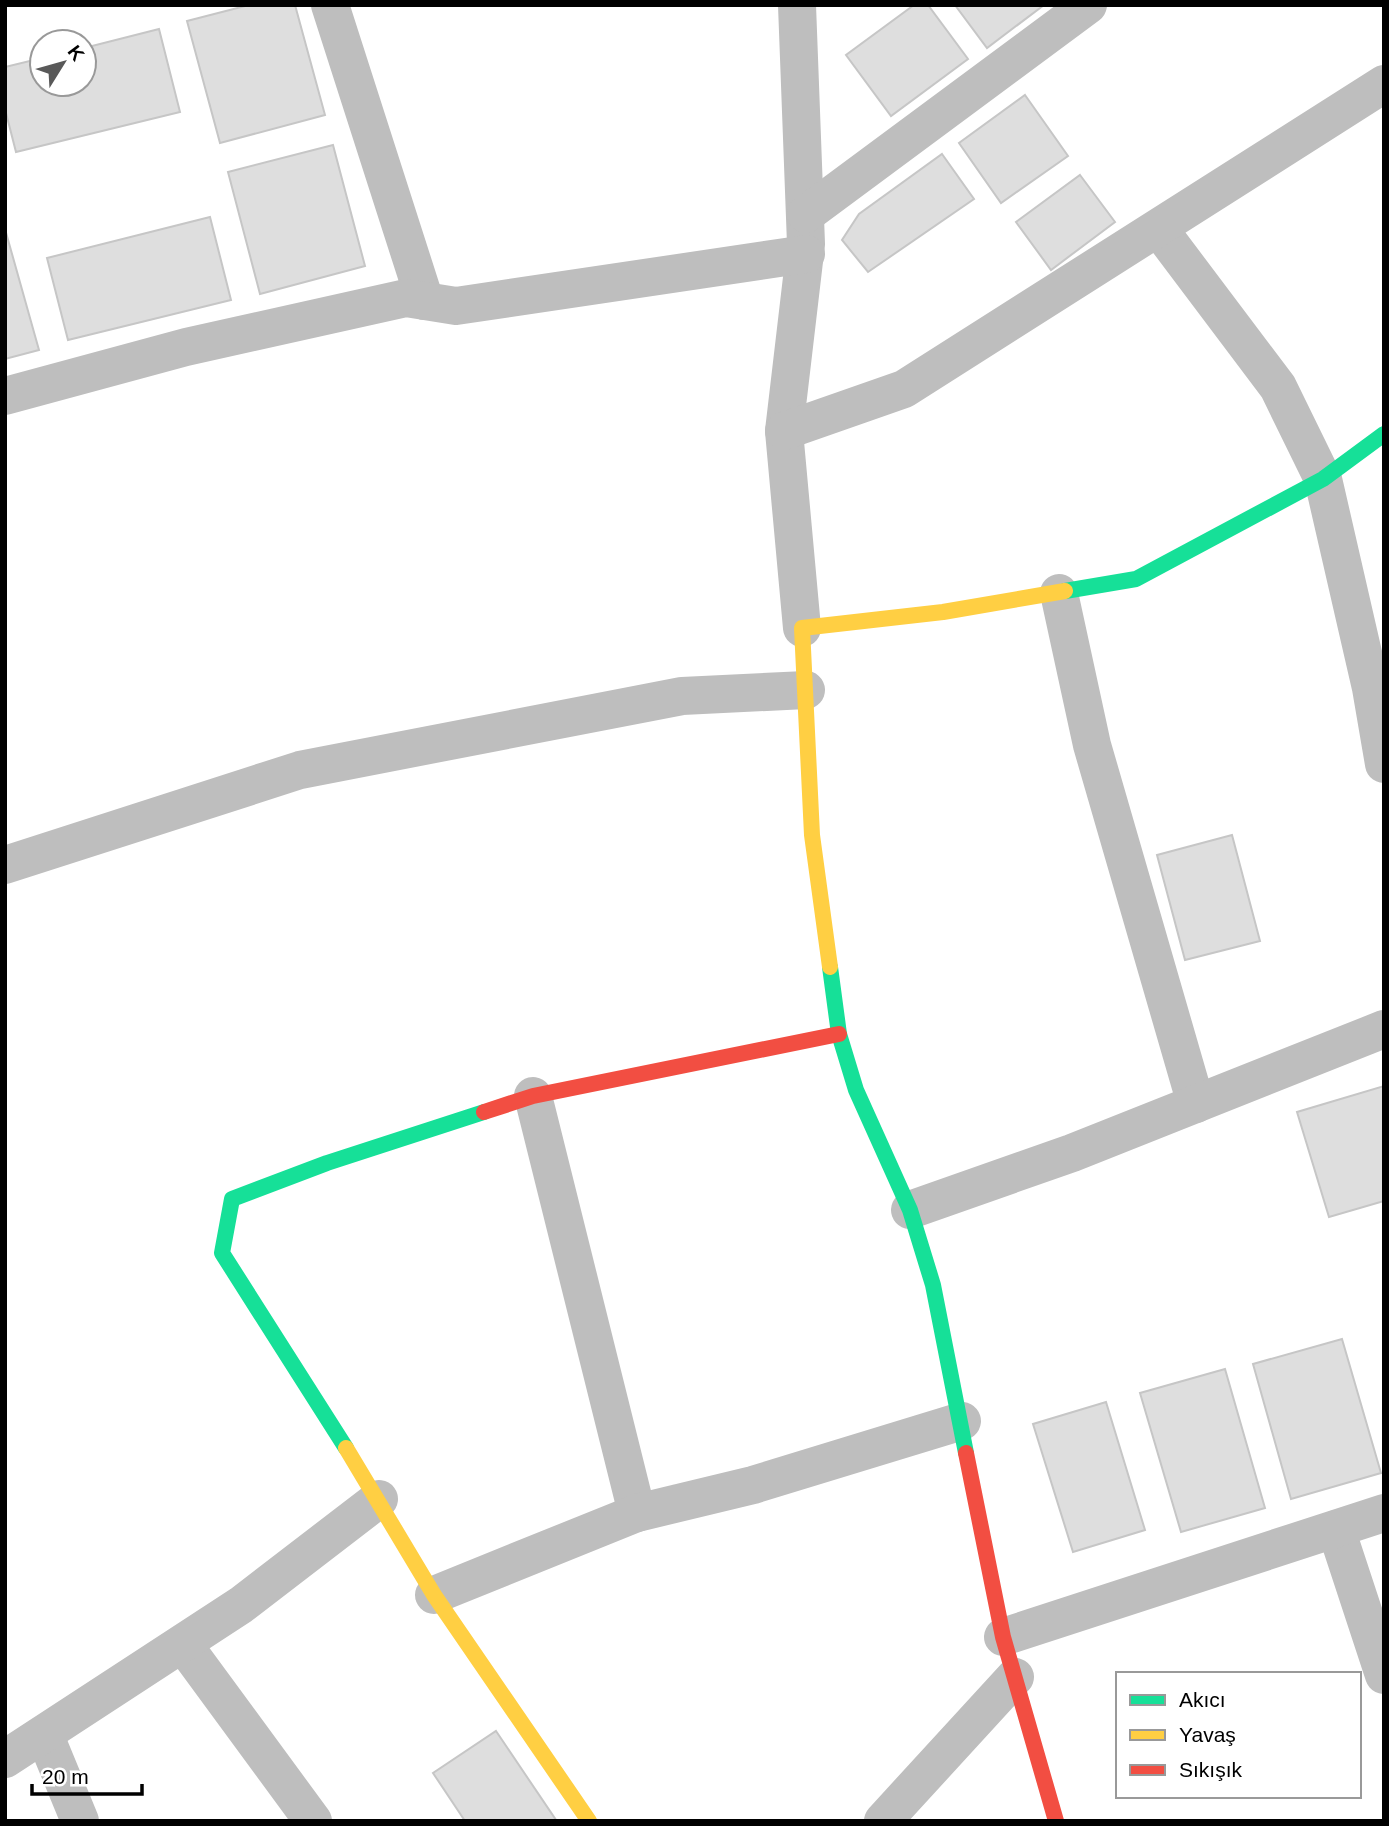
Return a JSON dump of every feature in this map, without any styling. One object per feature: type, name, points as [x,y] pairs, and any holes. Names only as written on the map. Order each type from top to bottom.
[{"type":"street","points":[[330,5],[425,301]]},
{"type":"street","points":[[797,5],[806,254],[783,431],[802,628],[812,835],[839,1034],[856,1090],[910,1210],[933,1285],[1003,1637],[1056,1821]]},
{"type":"street","points":[[806,214],[1088,5]]},
{"type":"street","points":[[783,431],[904,389],[1384,84]]},
{"type":"street","points":[[1159,229],[1278,387],[1323,479],[1371,688],[1384,764]]},
{"type":"street","points":[[5,396],[238,336],[406,298],[456,306],[806,254]]},
{"type":"street","points":[[802,628],[943,612],[1136,579],[1323,479],[1384,434]]},
{"type":"street","points":[[1059,593],[1092,745],[1196,1104]]},
{"type":"street","points":[[5,865],[300,770],[682,696],[806,690]]},
{"type":"street","points":[[910,1210],[1072,1153],[1384,1029]]},
{"type":"street","points":[[589,1821],[434,1595],[379,1499],[222,1253],[232,1199],[327,1163],[533,1096],[839,1034]]},
{"type":"street","points":[[533,1096],[637,1513]]},
{"type":"street","points":[[434,1595],[637,1513],[753,1485],[962,1421]]},
{"type":"street","points":[[5,1759],[44,1737],[241,1605],[379,1499]]},
{"type":"street","points":[[1003,1637],[1384,1513]]},
{"type":"street","points":[[1336,1529],[1384,1675]]},
{"type":"street","points":[[183,1644],[313,1821]]},
{"type":"street","points":[[883,1821],[1015,1677]]},
{"type":"street","points":[[44,1737],[80,1821]]},
{"type":"building","points":[[249,5],[295,5],[325,115],[220,143],[187,21]]},
{"type":"building","points":[[914,5],[928,5],[968,59],[891,116],[846,55]]},
{"type":"building","points":[[955,5],[1044,5],[987,48]]},
{"type":"building","points":[[159,29],[180,112],[16,152],[5,109],[5,67],[28,61],[28,98],[98,98],[98,44]]},
{"type":"building","points":[[1025,95],[1068,156],[1001,203],[959,143]]},
{"type":"building","points":[[333,145],[365,266],[260,294],[228,172]]},
{"type":"building","points":[[942,154],[974,199],[868,272],[842,240],[859,214]]},
{"type":"building","points":[[1080,175],[1115,222],[1051,270],[1016,222]]},
{"type":"building","points":[[210,217],[231,300],[68,340],[47,258]]},
{"type":"building","points":[[5,229],[39,350],[5,359]]},
{"type":"building","points":[[1232,835],[1260,941],[1185,960],[1157,855]]},
{"type":"building","points":[[1384,1086],[1384,1201],[1329,1217],[1297,1112]]},
{"type":"building","points":[[1342,1339],[1381,1473],[1291,1499],[1253,1364]]},
{"type":"building","points":[[1225,1369],[1265,1508],[1181,1532],[1140,1393]]},
{"type":"building","points":[[1106,1402],[1145,1530],[1073,1552],[1033,1424]]},
{"type":"building","points":[[496,1731],[555,1821],[465,1821],[433,1773]]},
{"type":"traffic: fast","points":[[1065,591],[1136,579],[1323,479],[1384,434]]},
{"type":"traffic: fast","points":[[830,967],[839,1034],[856,1090],[910,1210],[933,1285],[966,1453]]},
{"type":"traffic: fast","points":[[346,1448],[222,1253],[232,1199],[327,1163],[484,1112]]},
{"type":"traffic: slow","points":[[830,967],[812,835],[802,628],[943,612],[1065,591]]},
{"type":"traffic: slow","points":[[346,1448],[434,1595],[589,1821]]},
{"type":"traffic: jam","points":[[484,1112],[533,1096],[839,1034]]},
{"type":"traffic: jam","points":[[966,1453],[1003,1637],[1056,1821]]}]
